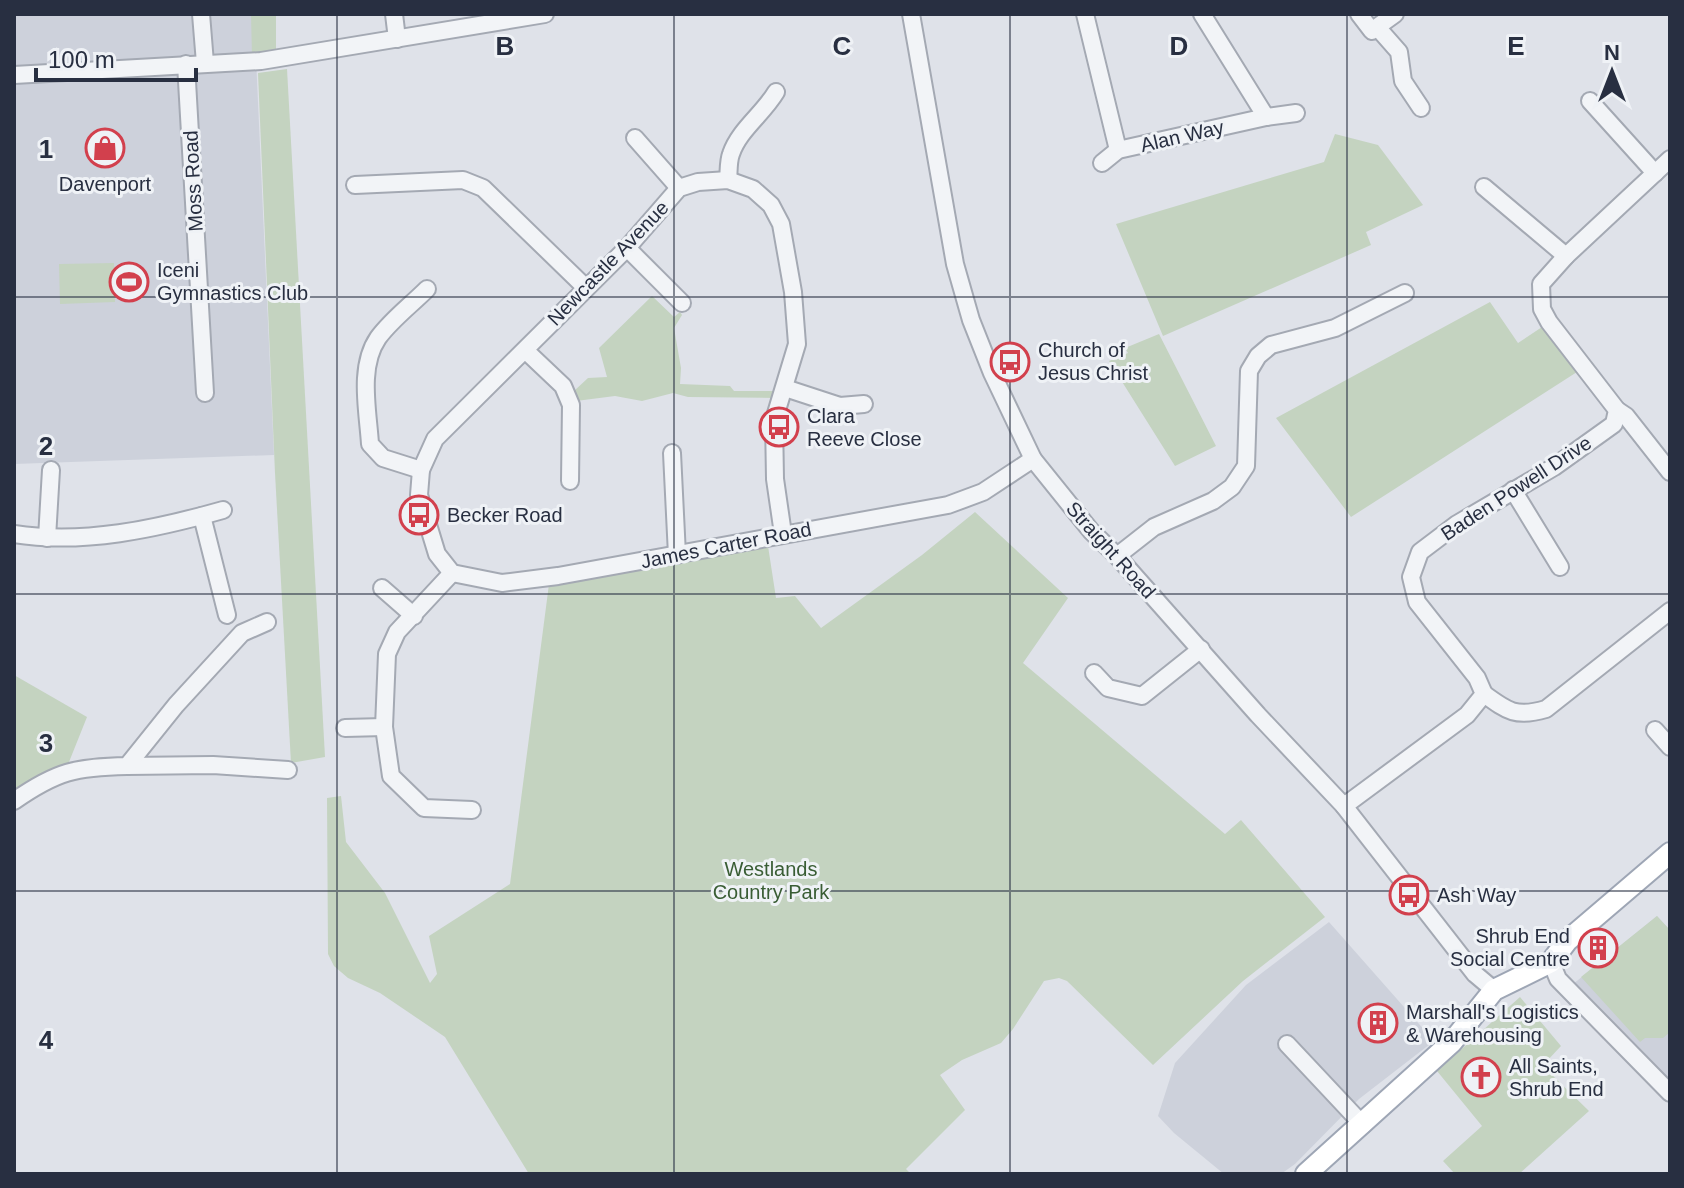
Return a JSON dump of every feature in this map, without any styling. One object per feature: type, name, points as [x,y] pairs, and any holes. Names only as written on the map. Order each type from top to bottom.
[{"type":"main road","points":[[1306,1174],[1452,1042],[1494,990],[1551,962],[1567,941],[1670,853]]},
{"type":"street","points":[[201,14],[205,63]]},
{"type":"street","points":[[394,14],[397,39]]},
{"type":"street","points":[[14,75],[261,61],[545,14]]},
{"type":"street","name":"Straight Road","points":[[911,14],[955,264],[971,320],[992,373],[1033,459],[1091,531],[1344,806],[1475,974],[1494,990]]},
{"type":"street","points":[[1085,14],[1118,150]]},
{"type":"street","points":[[1202,14],[1266,117]]},
{"type":"street","points":[[1359,14],[1371,32],[1399,52],[1403,81],[1421,108]]},
{"type":"street","points":[[1371,32],[1395,14]]},
{"type":"street","name":"Moss Road","points":[[186,64],[205,393]]},
{"type":"street","points":[[776,92],[765,110],[746,129],[731,154],[728,180],[753,189],[771,205],[781,224],[793,292],[797,344],[774,420],[773,440],[783,534]]},
{"type":"street","points":[[1590,101],[1655,173]]},
{"type":"street","name":"Alan Way","points":[[1102,163],[1118,150],[1296,113]]},
{"type":"street","points":[[635,138],[679,188]]},
{"type":"street","points":[[1670,159],[1566,256],[1541,284],[1542,309],[1617,410],[1626,416],[1670,472]]},
{"type":"street","points":[[355,185],[463,180],[483,188],[585,287]]},
{"type":"street","name":"Newcastle Avenue","points":[[421,470],[435,439],[627,248],[679,188],[698,182],[728,180]]},
{"type":"street","points":[[1484,187],[1566,256]]},
{"type":"street","points":[[627,248],[682,303]]},
{"type":"street","points":[[427,289],[379,337],[370,353],[367,369],[370,444],[383,458],[421,470],[419,495],[430,536],[437,554],[452,573],[397,632],[387,654],[384,727],[391,776],[405,791],[424,808],[472,810]]},
{"type":"street","points":[[1117,556],[1154,527],[1213,501],[1232,487],[1246,466],[1249,371],[1258,356],[1271,345],[1335,328],[1405,293]]},
{"type":"street","points":[[525,350],[563,386],[571,405],[570,481]]},
{"type":"street","points":[[785,388],[840,406],[864,404]]},
{"type":"street","name":"Baden Powell Drive","points":[[1484,694],[1477,678],[1417,602],[1411,577],[1420,552],[1457,524],[1554,467],[1614,424],[1617,410]]},
{"type":"street","points":[[672,453],[677,555]]},
{"type":"street","name":"James Carter Road","points":[[452,573],[502,583],[558,576],[948,505],[983,492],[1033,459]]},
{"type":"street","points":[[47,538],[51,470]]},
{"type":"street","points":[[1513,490],[1560,567]]},
{"type":"street","points":[[14,534],[47,538],[97,536],[138,530],[223,510]]},
{"type":"street","points":[[202,516],[227,615]]},
{"type":"street","points":[[382,588],[414,616]]},
{"type":"street","points":[[1344,806],[1467,715],[1484,694],[1505,710],[1526,715],[1546,709],[1670,611]]},
{"type":"street","points":[[127,766],[176,705],[242,633],[267,622]]},
{"type":"street","points":[[1094,673],[1108,688],[1142,696],[1201,649]]},
{"type":"street","points":[[345,728],[384,727]]},
{"type":"street","points":[[1655,730],[1670,747]]},
{"type":"street","points":[[14,801],[35,786],[70,770],[213,765],[288,770]]},
{"type":"street","points":[[1551,962],[1558,979],[1670,1093]]},
{"type":"street","points":[[1287,1044],[1363,1125]]},
{"type":"shaded area","points":[[14,14],[254,14],[274,455],[14,464]]},
{"type":"shaded area","points":[[1657,916],[1670,927],[1670,1093],[1567,989]]},
{"type":"shaded area","points":[[1329,922],[1434,1041],[1359,1099],[1295,1164],[1281,1174],[1224,1174],[1158,1116],[1175,1063],[1246,985]]},
{"type":"green space","points":[[251,14],[276,14],[276,52],[252,56]]},
{"type":"green space","points":[[287,69],[325,757],[291,763],[258,73]]},
{"type":"green space","points":[[1335,134],[1378,145],[1423,205],[1366,232],[1371,245],[1163,336],[1116,224],[1324,162]]},
{"type":"green space","points":[[114,263],[115,302],[60,304],[59,264]]},
{"type":"green space","points":[[652,296],[674,317],[680,312],[682,315],[674,328],[681,368],[680,384],[730,386],[734,391],[776,391],[775,398],[688,397],[673,393],[642,401],[615,396],[576,401],[574,391],[588,378],[607,377],[599,348]]},
{"type":"green space","points":[[1490,302],[1518,343],[1542,327],[1577,372],[1351,517],[1276,418]]},
{"type":"green space","points":[[1159,334],[1216,446],[1175,466],[1109,361],[1128,353],[1125,348]]},
{"type":"green space","name":"Westlands Country Park","points":[[975,512],[1068,598],[1023,663],[1225,834],[1241,820],[1325,917],[1243,981],[1153,1065],[1067,981],[1059,978],[1044,981],[1001,1043],[962,1060],[940,1075],[965,1110],[906,1169],[911,1174],[529,1174],[445,1037],[380,993],[348,978],[334,966],[328,954],[327,798],[341,796],[346,842],[385,893],[430,983],[437,974],[429,936],[510,884],[549,584],[768,546],[776,598],[795,596],[821,628],[922,555]]},
{"type":"green space","points":[[14,675],[87,717],[67,767],[14,796]]},
{"type":"green space","points":[[1657,916],[1670,927],[1670,1032],[1663,1038],[1645,1038],[1640,1042],[1581,977]]},
{"type":"green space","points":[[1520,997],[1561,1046],[1546,1062],[1545,1068],[1589,1111],[1519,1174],[1455,1174],[1443,1161],[1482,1126],[1437,1071]]},
{"type":"place","name":"Davenport","points":[[105,148]]},
{"type":"place","name":"Iceni Gymnastics Club","points":[[129,282]]},
{"type":"place","name":"Church of Jesus Christ","points":[[1010,362]]},
{"type":"place","name":"Clara Reeve Close","points":[[779,427]]},
{"type":"place","name":"Becker Road","points":[[419,515]]},
{"type":"place","name":"Ash Way","points":[[1409,895]]},
{"type":"place","name":"Shrub End Social Centre","points":[[1598,948]]},
{"type":"place","name":"Marshall's Logistics & Warehousing","points":[[1378,1023]]},
{"type":"place","name":"All Saints, Shrub End","points":[[1481,1077]]}]
